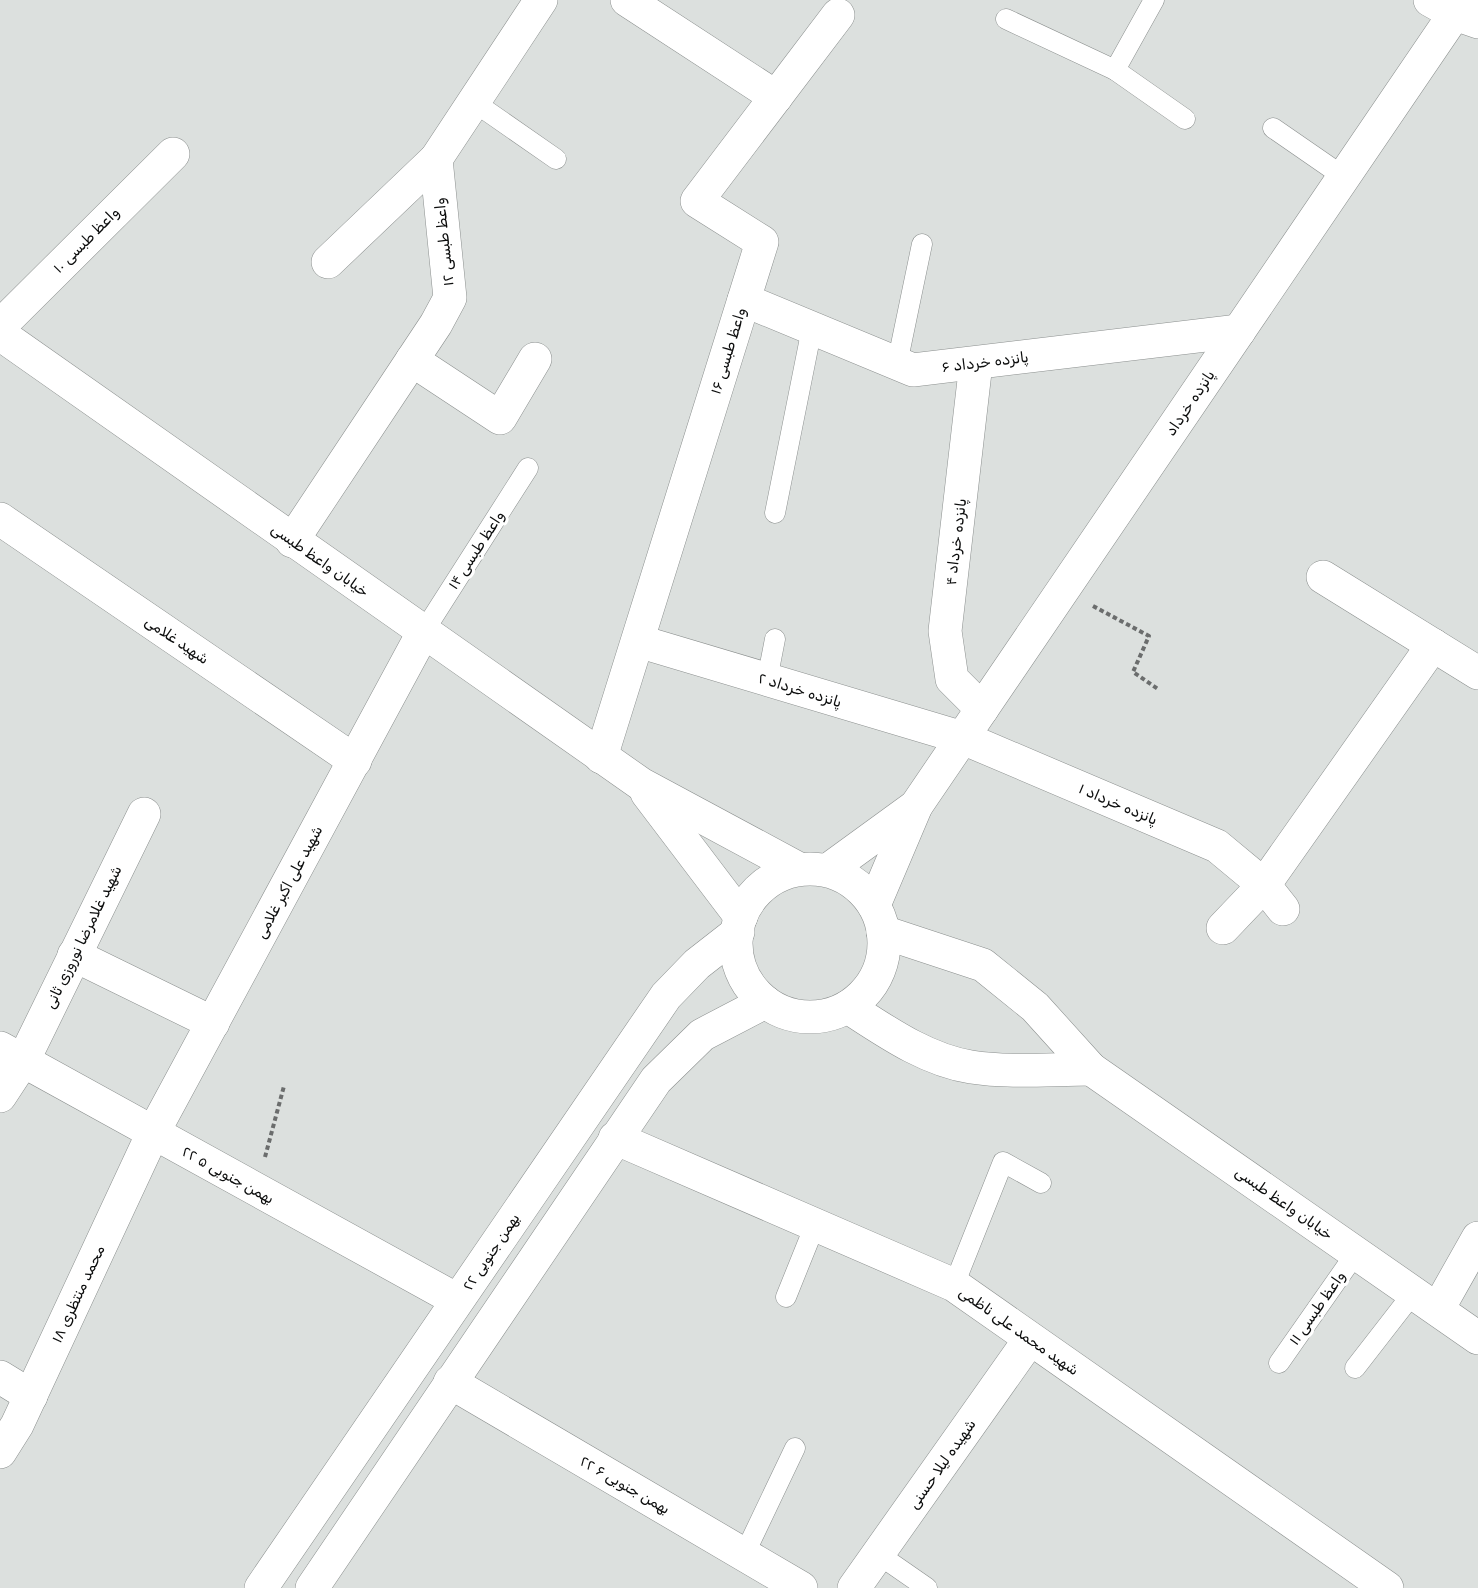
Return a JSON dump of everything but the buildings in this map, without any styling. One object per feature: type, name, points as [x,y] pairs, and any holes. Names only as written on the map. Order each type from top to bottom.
[{"type":"street","points":[[328,262],[436,159],[541,0]]},
{"type":"street","points":[[627,0],[776,97]]},
{"type":"street","name":"پانزده خرداد","points":[[916,807],[1457,9]]},
{"type":"street","name":"واعظ طبسی ۱۶","points":[[601,757],[762,242],[697,201],[838,15]]},
{"type":"street","name":"واعظ طبسی ۱۰","points":[[0,326],[173,154]]},
{"type":"street","name":"واعظ طبسی ۱۲","points":[[292,541],[412,360],[450,298],[436,159]]},
{"type":"street","name":"پانزده خرداد ۶","points":[[744,300],[913,370],[1239,331]]},
{"type":"street","name":"خیابان واعظ طبسی","points":[[0,334],[641,784]]},
{"type":"street","points":[[412,360],[500,418],[535,359]]},
{"type":"street","name":"پانزده خرداد ۴","points":[[976,363],[945,631],[952,679],[982,710]]},
{"type":"street","name":"شهید غلامی","points":[[0,519],[354,761]]},
{"type":"street","points":[[1323,577],[1478,673]]},
{"type":"street","name":"شهید علی اکبر غلامی","points":[[153,1133],[424,631]]},
{"type":"street","name":"پانزده خرداد ۲","points":[[638,641],[963,738]]},
{"type":"street","points":[[1222,928],[1273,897],[1433,645]]},
{"type":"street","name":"پانزده خرداد ۱","points":[[963,738],[1217,846],[1273,897]]},
{"type":"street","points":[[641,784],[814,870],[855,883],[879,918]]},
{"type":"street","points":[[641,784],[739,924]]},
{"type":"street","points":[[916,807],[879,918],[882,961],[870,987],[848,1007],[821,1016],[792,1015],[765,1002],[746,981],[736,953],[739,924],[750,898],[772,879],[814,870],[916,807]]},
{"type":"street","name":"شهید غلامرضا نوروزی ثانی","points":[[0,1096],[12,1054],[74,955],[144,814]]},
{"type":"street","name":"خیابان واعظ طبسی","points":[[879,918],[983,965],[1035,1007],[1091,1069],[1478,1338]]},
{"type":"street","name":"۲۲ بهمن جنوبی","points":[[268,1586],[457,1300],[666,996],[739,924]]},
{"type":"street","points":[[74,955],[213,1023]]},
{"type":"street","points":[[312,1588],[656,1080],[702,1035],[765,1002]]},
{"type":"street","points":[[848,1007],[902,1040],[932,1055],[971,1067],[1091,1069]]},
{"type":"street","name":"۲۲ بهمن جنوبی ۵","points":[[12,1054],[457,1300]]},
{"type":"street","name":"محمد منتظری ۱۸","points":[[0,1452],[31,1396],[153,1133]]},
{"type":"street","name":"شهید محمد علی ناظمی","points":[[615,1138],[954,1285],[1387,1588]]},
{"type":"street","points":[[1426,1301],[1478,1238]]},
{"type":"street","name":"شهیده لیلا حسنی","points":[[854,1588],[1030,1339]]},
{"type":"street","points":[[0,1377],[31,1396]]},
{"type":"street","name":"۲۲ بهمن جنوبی ۶","points":[[450,1382],[801,1588]]},
{"type":"lane","points":[[1115,70],[1154,0]]},
{"type":"lane","points":[[1006,19],[1115,70],[1185,119]]},
{"type":"lane","points":[[474,102],[556,159]]},
{"type":"lane","points":[[1273,128],[1344,177]]},
{"type":"lane","points":[[897,364],[922,244]]},
{"type":"lane","points":[[775,513],[812,328]]},
{"type":"lane","name":"واعظ طبسی ۱۴","points":[[424,631],[528,468]]},
{"type":"lane","points":[[767,680],[775,639]]},
{"type":"lane","points":[[954,1285],[1003,1162],[1041,1183]]},
{"type":"lane","points":[[786,1298],[815,1225]]},
{"type":"lane","name":"واعظ طبسی ۱۱","points":[[1279,1363],[1356,1253]]},
{"type":"lane","points":[[1355,1368],[1426,1301]]},
{"type":"lane","points":[[744,1555],[795,1448]]},
{"type":"lane","points":[[878,1554],[927,1588]]},
{"type":"path","points":[[1063,590],[1149,636],[1132,672],[1158,689]]},
{"type":"path","points":[[256,1190],[284,1086]]}]
